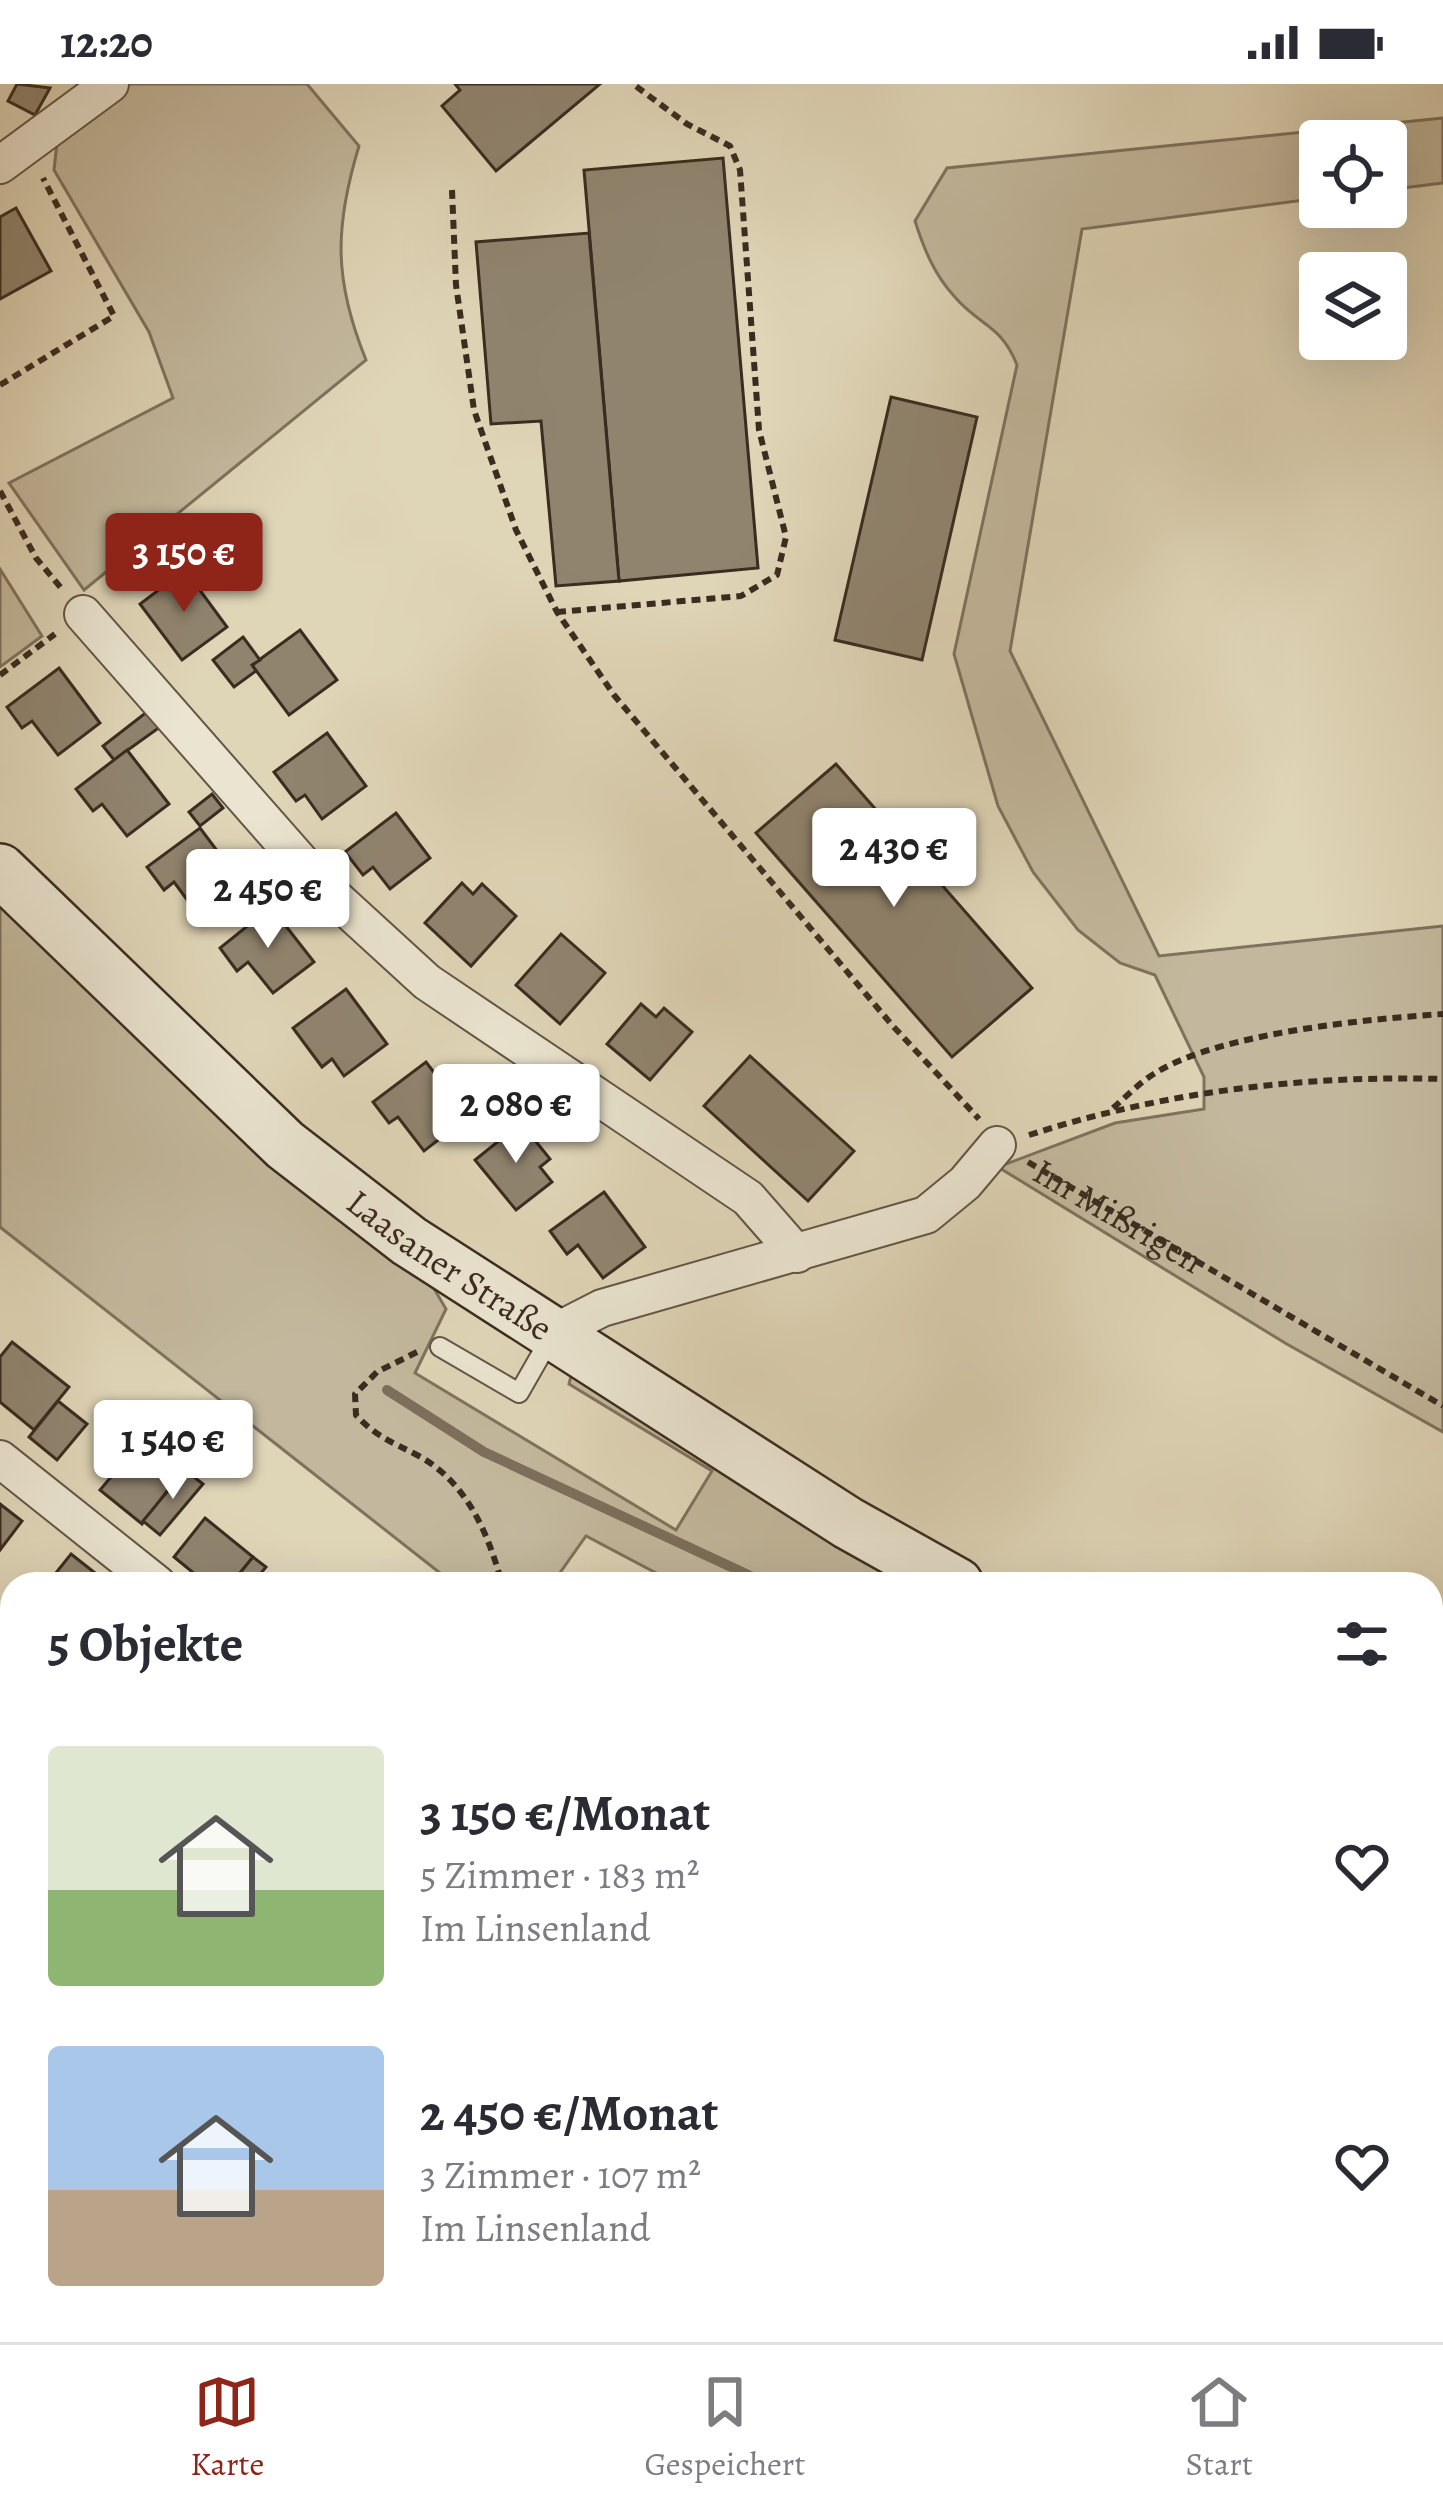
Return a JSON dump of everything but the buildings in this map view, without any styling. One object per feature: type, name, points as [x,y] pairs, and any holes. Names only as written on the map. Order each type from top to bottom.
[{"type":"street","points":[[14,156],[110,84]]},
{"type":"street","points":[[83,614],[321,886],[427,982],[748,1198],[797,1253]]},
{"type":"street","name":"Laasaner Straße","points":[[0,869],[285,1144],[409,1241],[848,1523],[936,1572]]},
{"type":"street","name":"Im Mißrigen","points":[[553,1333],[602,1308],[926,1215],[965,1183],[998,1145]]},
{"type":"street","points":[[0,1459],[142,1572]]},
{"type":"lane","points":[[440,1347],[519,1393],[553,1333]]},
{"type":"path","points":[[557,612],[741,596],[777,575],[786,537],[759,430],[740,170],[730,146],[687,124],[633,84]]},
{"type":"path","points":[[0,385],[113,316],[14,156]]},
{"type":"path","points":[[452,190],[456,285],[474,410],[516,530],[557,612],[614,695],[892,1025],[969,1106]]},
{"type":"path","points":[[0,491],[36,558]]},
{"type":"path","points":[[1112,1109],[1158,1071],[1225,1048],[1366,1019],[1443,1014]]},
{"type":"path","points":[[998,1145],[1112,1109],[1291,1082],[1443,1079]]},
{"type":"path","name":"Im Mißrigen","points":[[998,1145],[1443,1406]]},
{"type":"path","points":[[440,1347],[401,1357],[377,1372],[355,1394],[356,1415],[376,1437],[421,1457],[462,1488],[497,1572]]},
{"type":"shaded area","points":[[125,84],[307,84],[359,146],[345,203],[341,254],[348,305],[366,360],[84,590],[9,483],[173,398],[149,332],[54,170],[58,133]]},
{"type":"shaded area","points":[[1443,118],[1443,183],[1407,187],[1407,122]]},
{"type":"shaded area","points":[[1299,133],[1299,201],[1082,229],[1010,651],[1159,956],[1443,926],[1443,1432],[1285,1343],[998,1167],[1115,1123],[1204,1109],[1204,1077],[1155,975],[1120,963],[1078,930],[1033,872],[998,806],[954,654],[1017,365],[997,333],[963,306],[941,279],[915,221],[947,168]]},
{"type":"shaded area","points":[[0,569],[42,636],[0,667]]},
{"type":"shaded area","points":[[0,888],[426,1275],[446,1309],[415,1373],[676,1530],[712,1471],[569,1384],[572,1372],[904,1572],[654,1572],[586,1536],[560,1572],[439,1572],[0,1227]]},
{"type":"waterway","points":[[387,1390],[484,1452],[742,1572]]}]
